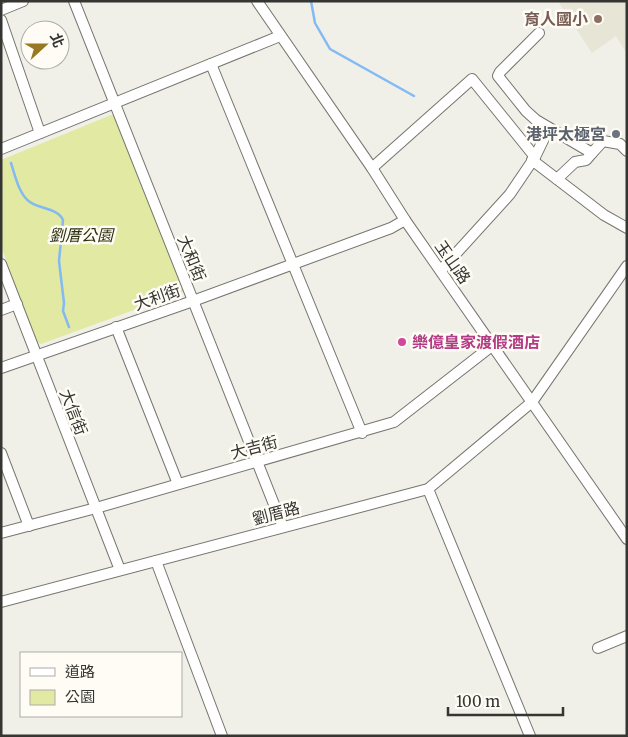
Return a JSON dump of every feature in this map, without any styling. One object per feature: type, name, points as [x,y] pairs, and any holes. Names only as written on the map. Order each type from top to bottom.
[{"type":"street","points":[[1,10],[23,1]]},
{"type":"street","name":"大和街","points":[[74,1],[283,527]]},
{"type":"street","name":"玉山路","points":[[257,1],[372,168],[405,220],[627,539]]},
{"type":"street","points":[[1,20],[40,133]]},
{"type":"street","points":[[539,33],[498,76],[526,111],[536,120],[592,153]]},
{"type":"street","points":[[1,149],[280,36]]},
{"type":"street","points":[[211,64],[362,432]]},
{"type":"street","points":[[372,168],[472,79],[533,159],[604,215],[627,228]]},
{"type":"street","points":[[441,270],[510,194],[533,159],[550,128]]},
{"type":"street","points":[[557,179],[574,162],[586,160],[603,140],[620,144],[627,151]]},
{"type":"street","name":"大利街","points":[[1,368],[390,228],[405,220]]},
{"type":"street","name":"大信街","points":[[1,264],[120,570]]},
{"type":"street","name":"劉厝路","points":[[1,602],[428,488],[532,402],[627,266]]},
{"type":"street","points":[[1,310],[17,304]]},
{"type":"street","points":[[116,327],[178,484]]},
{"type":"street","name":"大吉街","points":[[1,533],[96,508],[394,422],[493,346]]},
{"type":"street","points":[[1,453],[29,526]]},
{"type":"street","points":[[428,488],[530,736]]},
{"type":"street","points":[[156,561],[222,736]]},
{"type":"street","points":[[598,648],[627,636]]},
{"type":"shaded area","name":"育人國小","points":[[558,1],[627,1],[627,54],[616,36],[592,53]]},
{"type":"green space","name":"劉厝公園","points":[[111,115],[119,116],[186,285],[183,292],[41,344],[36,341],[1,246],[1,160]]},
{"type":"waterway","points":[[311,1],[315,23],[330,49],[414,96]]},
{"type":"waterway","points":[[11,163],[18,184],[26,199],[57,213],[63,220],[59,261],[64,303],[63,311],[69,327]]},
{"type":"place","name":"育人國小","points":[[598,19]]},
{"type":"place","name":"港坪太極宮","points":[[616,134]]},
{"type":"place","name":"樂億皇家渡假酒店","points":[[402,342]]}]
